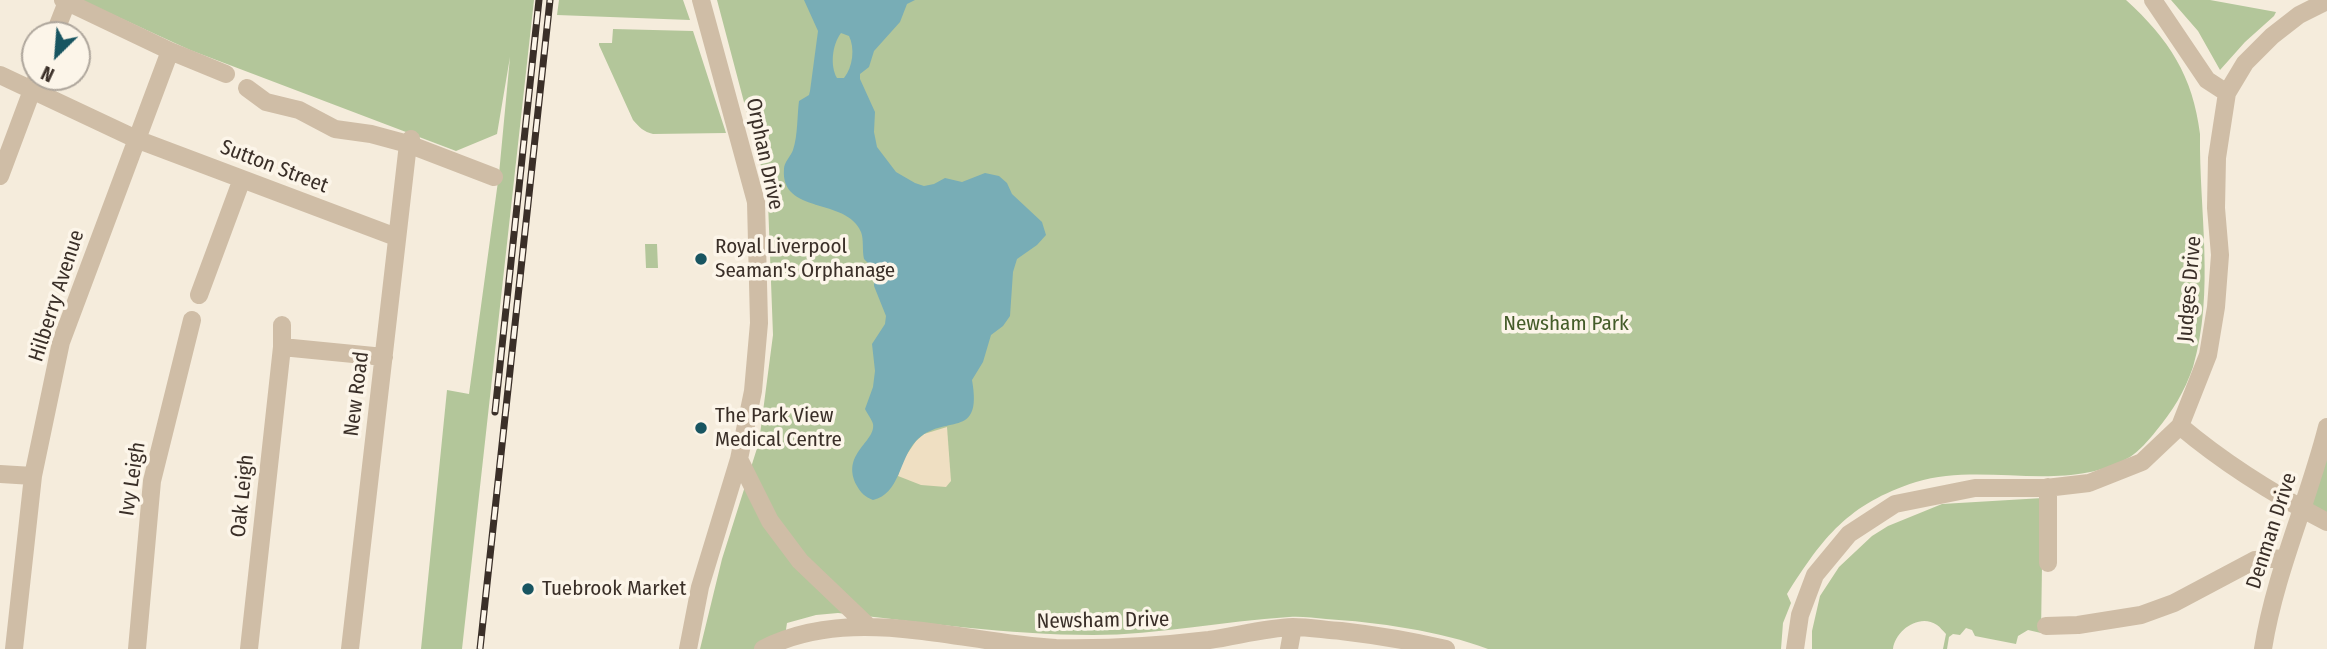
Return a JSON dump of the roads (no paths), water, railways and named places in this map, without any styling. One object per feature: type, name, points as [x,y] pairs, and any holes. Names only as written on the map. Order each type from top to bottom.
[{"type":"street","name":"Orphan Drive","points":[[688,649],[699,587],[739,459],[752,391],[759,323],[756,202],[701,0]]},
{"type":"street","points":[[2153,0],[2207,80],[2227,93]]},
{"type":"street","points":[[59,21],[65,1],[170,51],[226,74]]},
{"type":"street","name":"Judges Drive","points":[[1795,649],[1800,615],[1815,575],[1849,534],[1895,504],[1975,488],[2048,487],[2089,483],[2142,463],[2180,426],[2208,355],[2216,307],[2220,255],[2217,158],[2227,93],[2245,63],[2272,36],[2300,15],[2327,1]]},
{"type":"street","name":"Hilberry Avenue","points":[[14,649],[33,476],[61,342],[170,51]]},
{"type":"street","points":[[0,75],[21,81]]},
{"type":"street","points":[[247,88],[266,102],[299,110],[335,129],[409,141],[494,177]]},
{"type":"street","points":[[0,176],[31,91]]},
{"type":"street","name":"Sutton Street","points":[[47,91],[136,139],[396,237]]},
{"type":"street","name":"New Road","points":[[350,649],[409,141]]},
{"type":"street","points":[[199,295],[242,179]]},
{"type":"street","name":"Ivy Leigh","points":[[137,649],[152,481],[192,320]]},
{"type":"street","name":"Oak Leigh","points":[[249,649],[282,347],[282,325]]},
{"type":"street","points":[[282,347],[384,357]]},
{"type":"street","points":[[2180,426],[2206,448],[2270,491],[2327,522]]},
{"type":"street","name":"Denman Drive","points":[[2263,649],[2285,558],[2327,427]]},
{"type":"street","points":[[739,459],[770,521],[800,561],[869,627]]},
{"type":"street","points":[[0,474],[33,476]]},
{"type":"street","points":[[2048,487],[2048,563]]},
{"type":"street","points":[[2046,626],[2078,625],[2141,615],[2174,603],[2255,560],[2285,558]]},
{"type":"street","name":"Newsham Drive","points":[[763,649],[783,639],[826,628],[869,627],[1055,648],[1209,640],[1293,627],[1419,642],[1446,649]]},
{"type":"street","points":[[1289,649],[1293,627]]},
{"type":"water","points":[[804,0],[915,0],[907,4],[900,22],[874,51],[869,67],[860,74],[875,112],[874,132],[877,147],[896,172],[924,186],[945,178],[962,182],[985,173],[999,176],[1007,183],[1012,194],[1042,222],[1046,235],[1017,259],[1013,272],[1010,316],[1003,326],[991,335],[983,362],[972,380],[972,412],[959,423],[938,428],[916,441],[889,491],[873,500],[857,486],[853,465],[855,457],[872,431],[873,424],[865,409],[873,387],[875,371],[872,344],[885,324],[886,316],[874,286],[874,269],[864,259],[862,235],[854,221],[792,193],[786,183],[784,166],[795,144],[799,101],[809,95],[818,31]],"holes":[[[841,33],[849,36],[852,46],[851,63],[844,78],[837,78],[833,62],[834,49]]]},
{"type":"railway","points":[[495,412],[539,0]]},
{"type":"railway","points":[[480,649],[550,0]]},
{"type":"place","name":"Royal Liverpool Seaman's Orphanage","points":[[701,259]]},
{"type":"place","name":"The Park View Medical Centre","points":[[701,428]]},
{"type":"place","name":"Tuebrook Market","points":[[528,589]]},
{"type":"park label","name":"Newsham Park","points":[[1566,324]]}]
